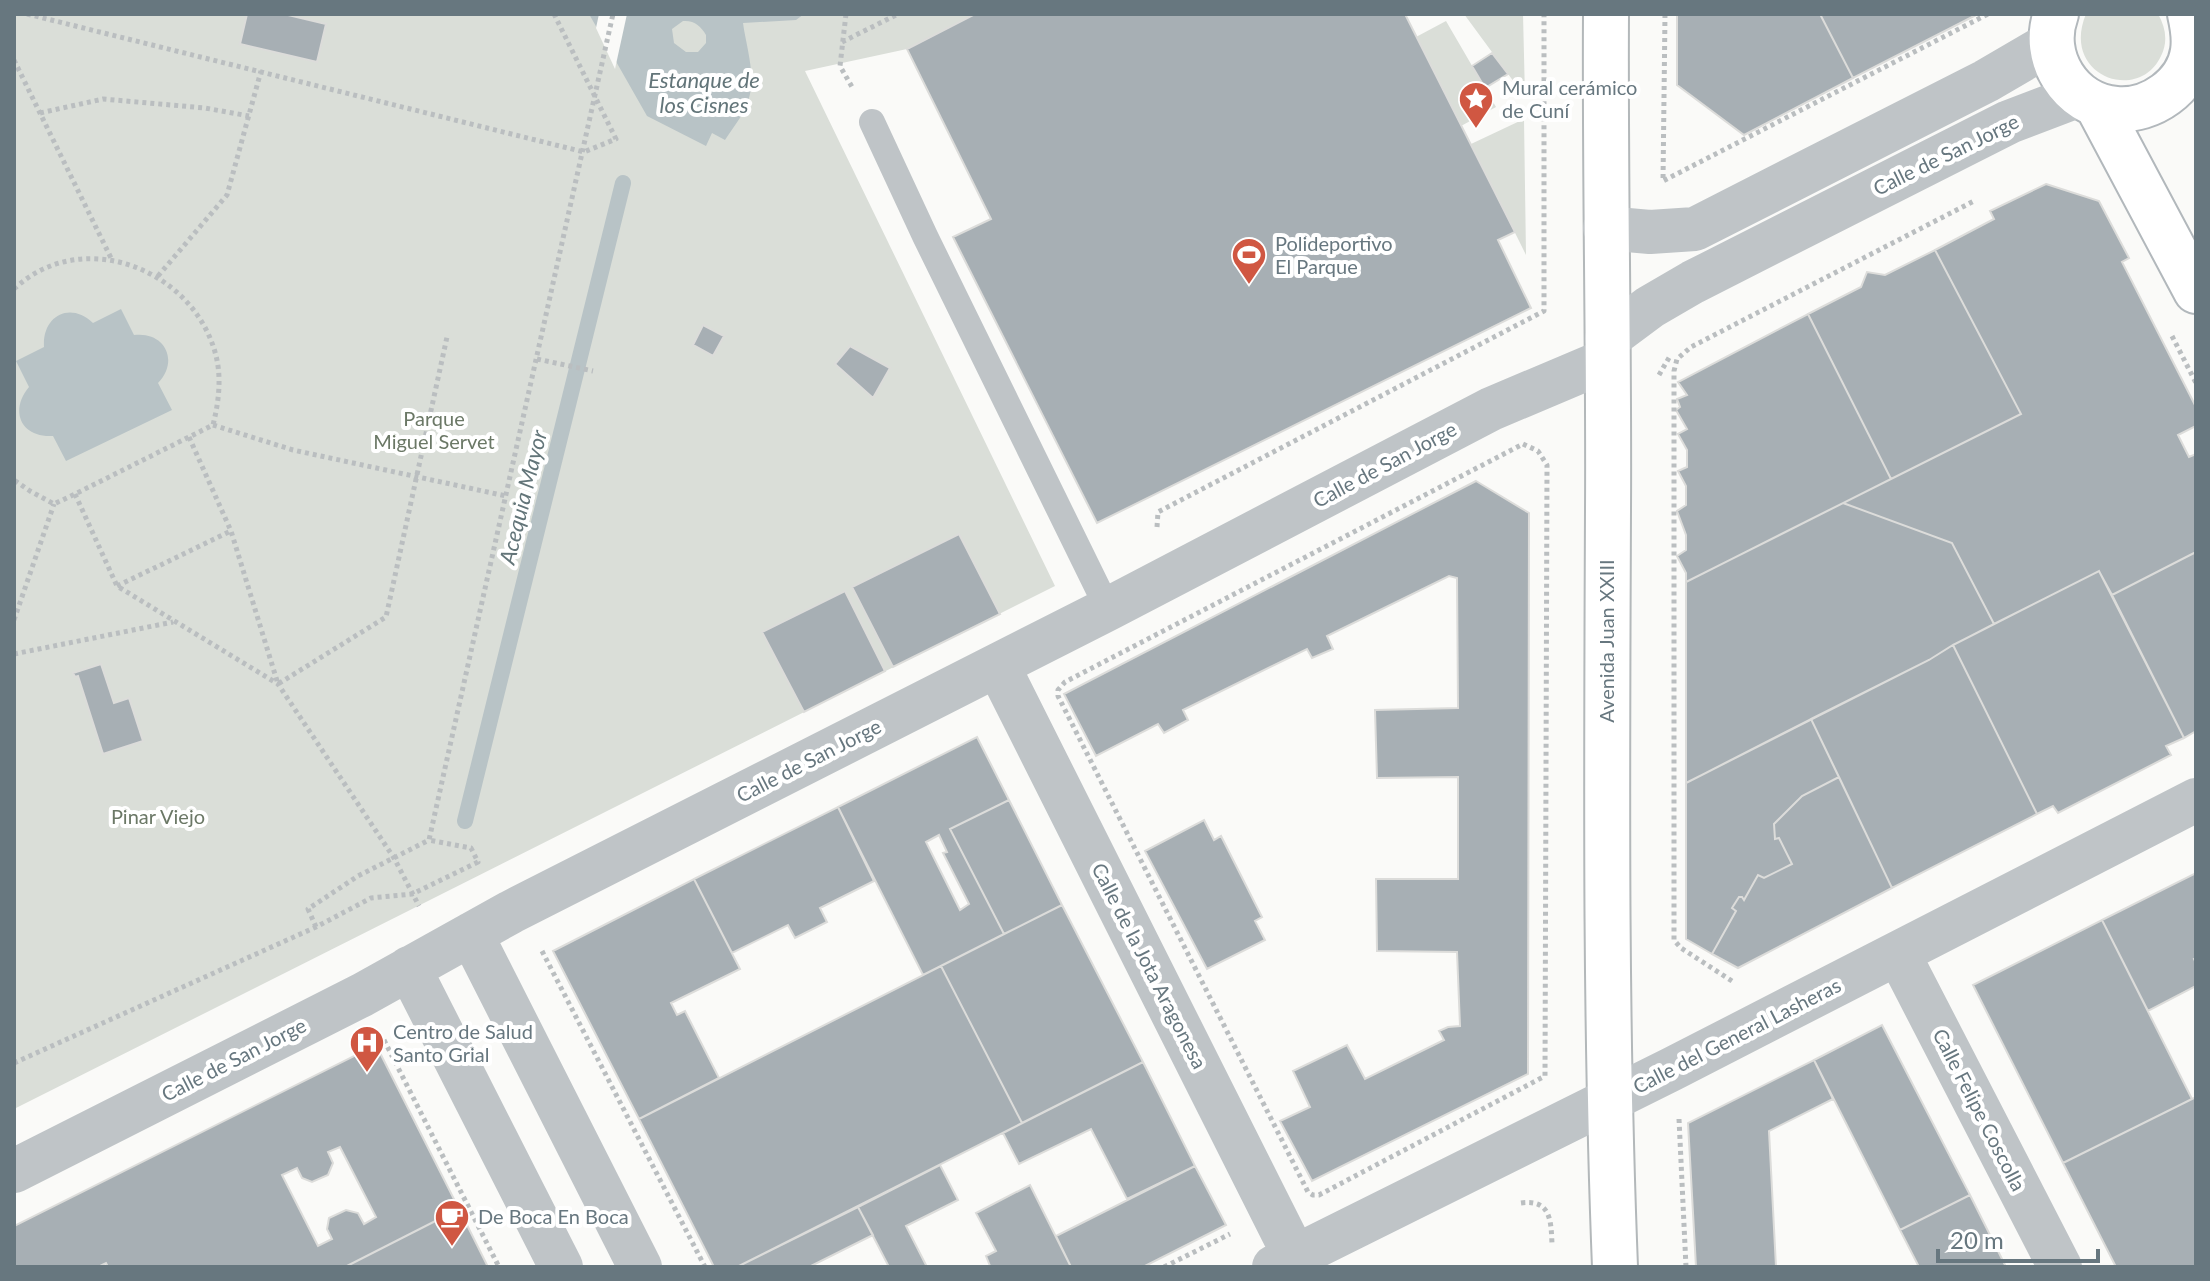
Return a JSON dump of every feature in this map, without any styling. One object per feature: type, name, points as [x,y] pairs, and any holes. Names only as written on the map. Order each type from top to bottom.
[{"type":"main road","name":"Avenida Juan XXIII","points":[[1606,14],[1606,929],[1608,1101],[1615,1267]]},
{"type":"main road","points":[[2052,23],[2055,63],[2065,81],[2088,100],[2196,291]]},
{"type":"main road","points":[[2088,100],[2117,109],[2157,101],[2186,72],[2194,38]]},
{"type":"street","points":[[1605,228],[1650,232],[1695,229],[1986,81],[2052,23]]},
{"type":"street","name":"Calle de San Jorge","points":[[14,1171],[348,1002],[471,934],[998,666],[1607,349],[1650,307],[1693,282],[2009,122],[2088,100]]},
{"type":"street","name":"Calle de la Jota Aragonesa","points":[[998,666],[1290,1263]]},
{"type":"street","name":"Calle del General Lasheras","points":[[1290,1263],[2196,800]]},
{"type":"street","points":[[471,934],[640,1267]]},
{"type":"street","name":"Calle Felipe Coscolla","points":[[1898,953],[2060,1267]]},
{"type":"street","points":[[409,968],[561,1267]]},
{"type":"lane","points":[[872,122],[1108,609]]},
{"type":"path","points":[[27,14],[584,152],[616,139],[554,14]]},
{"type":"path","points":[[429,840],[613,14]]},
{"type":"path","points":[[840,66],[846,14]]},
{"type":"path","points":[[842,42],[898,14]]},
{"type":"path","points":[[1156,536],[1158,512],[1544,311],[1544,14]]},
{"type":"path","points":[[1665,14],[1663,181],[1988,14]]},
{"type":"path","points":[[14,60],[112,260]]},
{"type":"path","points":[[158,276],[227,195],[261,71]]},
{"type":"path","points":[[40,113],[103,99],[205,108],[249,116]]},
{"type":"path","points":[[1739,982],[1729,980],[1674,940],[1674,371],[1677,359],[1691,347],[1980,197]]},
{"type":"path","points":[[14,289],[40,271],[88,259],[112,260],[158,276],[178,291],[208,331],[216,354],[219,378],[213,425]]},
{"type":"path","points":[[2169,329],[2196,383]]},
{"type":"path","points":[[278,684],[386,617],[447,337]]},
{"type":"path","points":[[537,359],[593,371]]},
{"type":"path","points":[[14,619],[54,504],[213,425],[293,450],[506,496]]},
{"type":"path","points":[[189,437],[231,531],[278,684],[394,858],[425,917]]},
{"type":"path","points":[[1523,444],[1538,451],[1547,465],[1545,1076],[1319,1195],[1310,1194],[1058,696],[1058,690],[1065,682],[1523,444]]},
{"type":"path","points":[[14,480],[54,504]]},
{"type":"path","points":[[75,494],[117,586],[278,684]]},
{"type":"path","points":[[117,586],[231,531]]},
{"type":"path","points":[[14,654],[174,622]]},
{"type":"path","points":[[14,1063],[316,927],[371,898],[412,894],[478,862],[471,848],[429,840],[358,876],[308,909],[316,927]]},
{"type":"path","points":[[540,946],[705,1267]]},
{"type":"path","points":[[381,1034],[499,1267]]},
{"type":"path","points":[[1679,1114],[1686,1267]]},
{"type":"path","points":[[1517,1203],[1537,1204],[1545,1210],[1550,1217],[1552,1244]]},
{"type":"path","points":[[1164,1267],[1238,1230]]},
{"type":"green space","name":"Parque Miguel Servet","points":[[14,14],[975,14],[907,49],[805,71],[1055,586],[14,1109]]},
{"type":"green space","points":[[1464,14],[1523,14],[1525,97]]},
{"type":"green space","points":[[2086,14],[2158,14],[2165,35],[2161,56],[2150,71],[2136,78],[2121,80],[2106,76],[2093,67],[2084,53],[2081,36]]},
{"type":"green space","points":[[1446,21],[1496,107],[1461,126],[1416,37]]},
{"type":"green space","points":[[1524,119],[1526,255],[1471,144]]},
{"type":"water","name":"Estanque de los Cisnes","points":[[589,14],[804,14],[796,20],[743,23],[751,68],[750,94],[743,112],[725,140],[712,133],[706,146],[647,116]],"holes":[[[683,21],[697,24],[706,35],[706,43],[698,52],[686,52],[674,43],[672,29]]]},
{"type":"water","points":[[121,309],[134,335],[154,338],[166,349],[168,365],[158,383],[172,410],[66,461],[53,436],[33,433],[22,421],[20,405],[29,387],[16,361],[44,347],[48,327],[59,315],[75,313],[93,323]]},
{"type":"pier","points":[[599,14],[627,14],[615,69],[596,28]]},
{"type":"building","points":[[247,14],[284,14],[326,24],[317,62],[240,44]]},
{"type":"building","name":"Polideportivo El Parque","points":[[975,14],[1405,14],[1515,232],[1498,240],[1531,308],[1097,523],[953,237],[991,219],[907,49]]},
{"type":"building","points":[[1677,14],[1820,14],[1853,78],[1744,135],[1677,85]]},
{"type":"building","points":[[1820,14],[1978,14],[1853,78]]},
{"type":"building","points":[[1492,53],[1508,74],[1485,88],[1472,66]]},
{"type":"building","points":[[2046,184],[2099,201],[2129,258],[2122,262],[2196,407],[2196,426],[2178,435],[2189,457],[2196,454],[2196,552],[2112,595],[2099,571],[1994,624],[1952,543],[1843,503],[2021,414],[1935,250],[1994,219],[1990,211]]},
{"type":"building","points":[[1935,250],[2021,414],[1891,479],[1808,314],[1861,287],[1867,272],[1885,275]]},
{"type":"building","points":[[1808,314],[1891,479],[1686,582],[1686,573],[1677,556],[1686,550],[1686,535],[1677,511],[1686,505],[1686,486],[1678,471],[1687,467],[1687,450],[1678,434],[1687,429],[1676,410],[1680,407],[1677,399],[1687,395],[1678,382]]},
{"type":"building","points":[[703,325],[724,336],[713,356],[693,345]]},
{"type":"building","points":[[850,346],[890,368],[873,398],[835,364]]},
{"type":"building","points":[[1476,481],[1529,513],[1528,1074],[1312,1181],[1280,1121],[1310,1107],[1293,1071],[1347,1045],[1365,1079],[1444,1040],[1439,1031],[1460,1026],[1457,952],[1377,951],[1376,879],[1458,879],[1458,777],[1377,778],[1375,710],[1458,708],[1457,578],[1449,576],[1327,636],[1333,649],[1312,658],[1307,649],[1183,710],[1188,720],[1164,733],[1158,724],[1096,756],[1064,694]]},
{"type":"building","points":[[1843,503],[1952,543],[1994,624],[1686,783],[1686,582]]},
{"type":"building","points":[[959,534],[1000,614],[893,667],[852,587]]},
{"type":"building","points":[[2196,552],[2196,731],[2184,738],[2112,595]]},
{"type":"building","points":[[2099,571],[2184,738],[2166,746],[2171,755],[2058,813],[2053,806],[2037,814],[1953,645]]},
{"type":"building","points":[[845,591],[885,671],[804,712],[762,632]]},
{"type":"building","points":[[1953,645],[2037,814],[1892,888],[1811,719]]},
{"type":"building","points":[[101,664],[114,703],[129,698],[143,741],[103,754],[78,676],[75,677],[73,673]]},
{"type":"building","points":[[1811,719],[1839,777],[1802,796],[1774,824],[1775,839],[1779,838],[1792,864],[1764,878],[1758,875],[1744,900],[1739,897],[1732,908],[1736,911],[1712,954],[1686,939],[1686,783]]},
{"type":"building","points":[[977,737],[1009,800],[950,829],[1004,934],[923,975],[838,807]],"holes":[[[939,835],[947,852],[943,853],[969,904],[960,910],[926,842]]]},
{"type":"building","points":[[1839,777],[1892,888],[1738,968],[1712,954],[1736,911],[1732,908],[1739,897],[1744,900],[1758,875],[1764,878],[1792,864],[1779,838],[1775,839],[1774,824],[1802,796]]},
{"type":"building","points":[[1009,800],[1062,905],[1004,934],[950,829]]},
{"type":"building","points":[[838,807],[874,881],[820,908],[827,922],[795,938],[788,925],[732,953],[694,879]]},
{"type":"building","points":[[1204,820],[1214,840],[1221,836],[1262,917],[1255,921],[1265,940],[1207,969],[1145,851]]},
{"type":"building","points":[[2196,873],[2196,986],[2148,1011],[2102,920]]},
{"type":"building","points":[[694,879],[740,969],[671,1003],[677,1015],[685,1011],[719,1078],[639,1119],[553,951]]},
{"type":"building","points":[[1062,905],[1143,1062],[1022,1123],[941,966]]},
{"type":"building","points":[[2102,920],[2192,1099],[2063,1163],[1973,985]]},
{"type":"building","points":[[941,966],[1022,1123],[737,1267],[714,1267],[639,1119]]},
{"type":"building","points":[[1882,1025],[1970,1195],[1900,1230],[1814,1060]]},
{"type":"building","points":[[376,1045],[459,1209],[345,1267],[108,1267],[106,1263],[98,1267],[14,1267],[14,1226]],"holes":[[[340,1147],[376,1217],[364,1224],[358,1213],[346,1210],[329,1218],[327,1229],[332,1239],[318,1246],[282,1175],[297,1168],[302,1178],[312,1182],[328,1175],[333,1163],[328,1152]]]},
{"type":"building","points":[[1814,1060],[1833,1099],[1769,1131],[1776,1267],[1696,1267],[1688,1123]]},
{"type":"building","points":[[1143,1062],[1195,1166],[1127,1199],[1091,1129],[1019,1164],[1003,1133]]},
{"type":"building","points":[[2196,1097],[2196,1267],[2116,1267],[2063,1163]]},
{"type":"building","points":[[940,1165],[958,1200],[906,1226],[927,1267],[889,1267],[858,1207]]},
{"type":"building","points":[[1195,1166],[1226,1225],[1143,1267],[1071,1267],[1056,1236]]},
{"type":"building","points":[[1030,1185],[1071,1267],[988,1267],[986,1256],[996,1251],[976,1213]]},
{"type":"building","points":[[1970,1195],[2006,1267],[1919,1267],[1900,1230]]},
{"type":"building","points":[[858,1207],[873,1235],[809,1267],[737,1267]]},
{"type":"building","points":[[459,1209],[488,1267],[345,1267]]},
{"type":"waterway","name":"Acequia Mayor","points":[[465,821],[623,183]]},
{"type":"place","name":"Mural cerámico de Cuní","points":[[1476,130]]},
{"type":"place","name":"Polideportivo El Parque","points":[[1249,286]]},
{"type":"place","name":"Centro de Salud Santo Grial","points":[[367,1074]]},
{"type":"place","name":"De Boca En Boca","points":[[452,1248]]},
{"type":"park label","name":"Pinar Viejo","points":[[158,817]]}]
